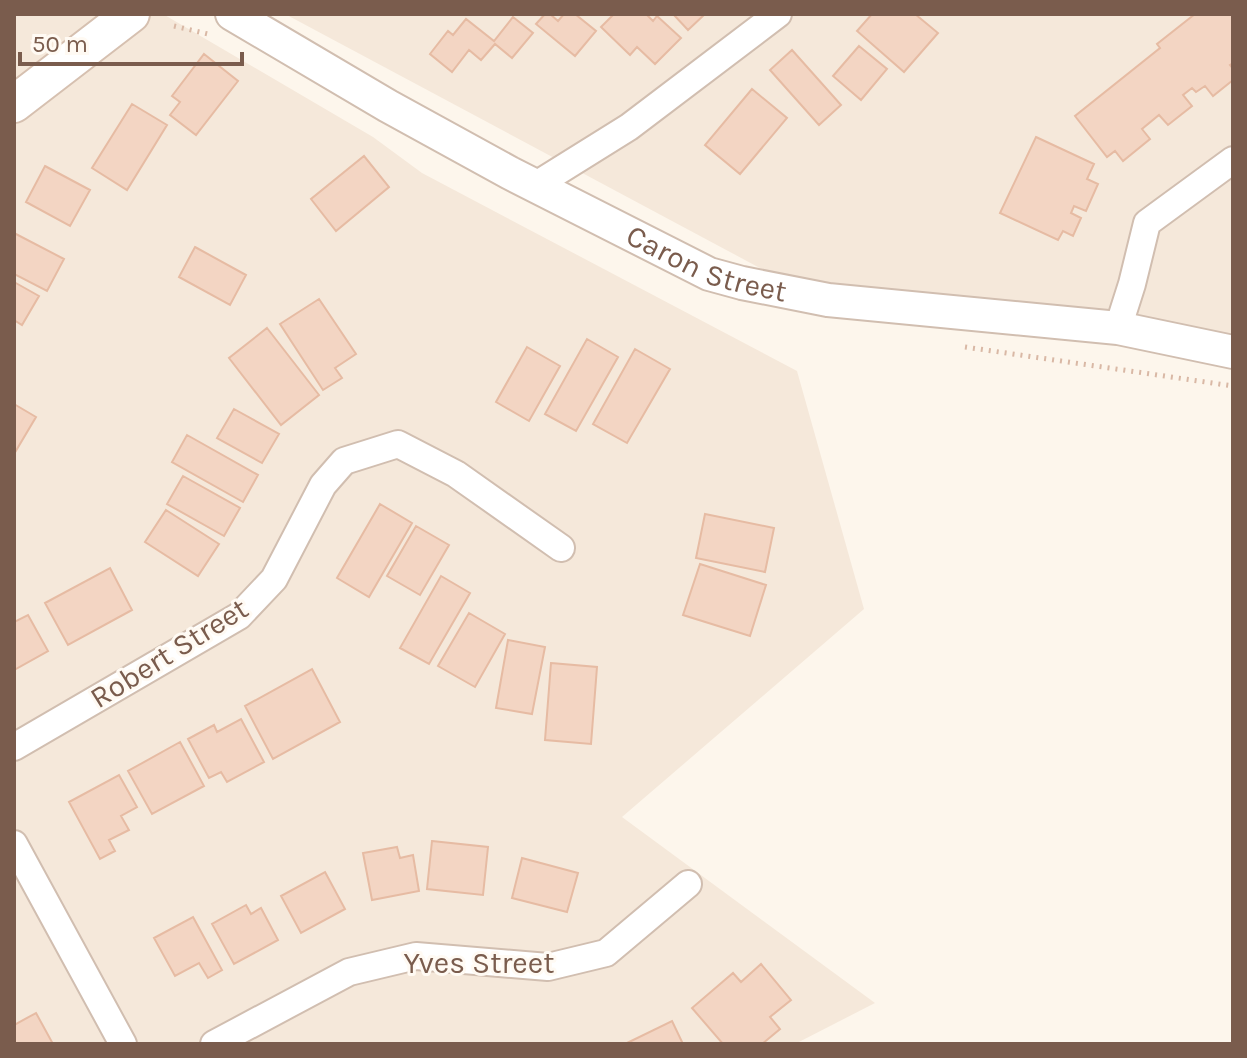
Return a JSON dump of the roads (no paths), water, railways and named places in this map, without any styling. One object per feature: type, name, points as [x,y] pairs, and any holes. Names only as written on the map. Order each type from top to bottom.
[{"type":"main road","points":[[14,104],[131,14]]},
{"type":"street","name":"Caron Street","points":[[232,14],[388,106],[510,173],[694,267],[734,281],[828,300],[1118,328],[1233,352]]},
{"type":"street","points":[[536,185],[629,127],[778,14]]},
{"type":"street","points":[[1118,328],[1147,223],[1233,160]]},
{"type":"street","name":"Robert Street","points":[[14,747],[239,616],[274,579],[323,485],[344,461],[398,444],[456,474],[561,548]]},
{"type":"street","points":[[14,844],[123,1044]]},
{"type":"street","name":"Yves Street","points":[[214,1044],[349,972],[416,956],[548,967],[606,953],[688,884]]}]
